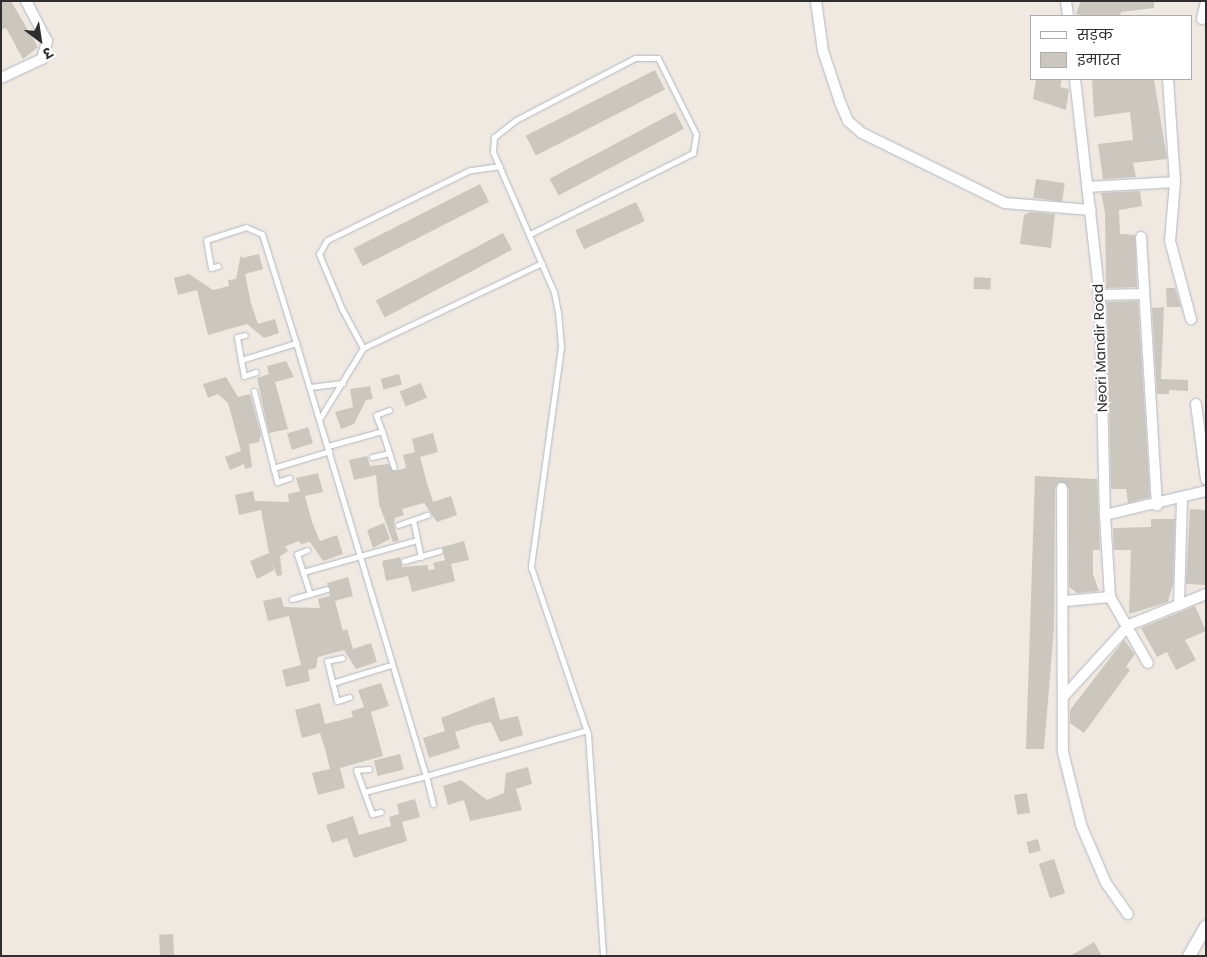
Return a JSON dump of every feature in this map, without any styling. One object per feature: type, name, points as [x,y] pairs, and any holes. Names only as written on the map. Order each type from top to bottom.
[{"type":"street","points":[[1,78],[42,59],[47,41],[26,1]]},
{"type":"street","points":[[816,1],[823,51],[840,102],[848,121],[862,133],[1000,201],[1091,210]]},
{"type":"street","points":[[1066,1],[1068,15]]},
{"type":"street","points":[[1202,19],[1206,2]]},
{"type":"street","name":"Neori Mandir Road","points":[[1075,80],[1100,295],[1105,515],[1110,597]]},
{"type":"street","points":[[1168,80],[1175,182],[1170,241],[1192,319]]},
{"type":"street","points":[[1087,187],[1175,182]]},
{"type":"street","points":[[1141,237],[1157,506]]},
{"type":"street","points":[[1100,295],[1144,294]]},
{"type":"street","points":[[1196,404],[1206,479]]},
{"type":"street","points":[[1062,488],[1065,601],[1064,752],[1082,825],[1106,883],[1128,914]]},
{"type":"street","points":[[1105,515],[1157,506],[1206,491]]},
{"type":"street","points":[[1179,605],[1182,497]]},
{"type":"street","points":[[1065,695],[1129,625],[1206,594]]},
{"type":"street","points":[[1065,601],[1110,597],[1129,625],[1148,663]]},
{"type":"street","points":[[1189,956],[1206,926]]},
{"type":"lane","points":[[530,234],[693,152],[696,134],[658,58],[635,58],[501,132],[494,137],[493,152],[554,292],[561,347],[531,567],[588,730],[603,956]]},
{"type":"lane","points":[[363,348],[319,254],[326,240],[470,170],[500,166]]},
{"type":"lane","points":[[218,266],[211,268],[206,240],[246,227],[262,234],[320,418],[358,555],[433,804]]},
{"type":"lane","points":[[320,418],[363,348],[542,263]]},
{"type":"lane","points":[[245,335],[237,337],[244,376],[256,372]]},
{"type":"lane","points":[[241,360],[296,342]]},
{"type":"lane","points":[[310,387],[343,383]]},
{"type":"lane","points":[[254,391],[277,482],[289,478]]},
{"type":"lane","points":[[389,410],[376,415],[394,467]]},
{"type":"lane","points":[[273,468],[382,432]]},
{"type":"lane","points":[[372,457],[389,453]]},
{"type":"lane","points":[[398,525],[427,515]]},
{"type":"lane","points":[[413,520],[421,557]]},
{"type":"lane","points":[[303,572],[358,555],[417,540]]},
{"type":"lane","points":[[307,550],[297,554],[310,594]]},
{"type":"lane","points":[[404,561],[440,551]]},
{"type":"lane","points":[[292,599],[327,589]]},
{"type":"lane","points":[[342,658],[327,661],[338,701],[349,697]]},
{"type":"lane","points":[[332,683],[391,665]]},
{"type":"lane","points":[[364,792],[588,730]]},
{"type":"lane","points":[[369,769],[356,770],[372,814],[382,812]]},
{"type":"building","points":[[1,1],[11,1],[38,47],[23,59],[6,28],[1,30]]},
{"type":"building","points":[[1081,1],[1154,1],[1154,8],[1121,12],[1120,15],[1076,14]]},
{"type":"building","points":[[655,70],[665,90],[536,155],[526,136]]},
{"type":"building","points":[[1036,80],[1062,80],[1060,87],[1069,89],[1066,110],[1033,99]]},
{"type":"building","points":[[1092,80],[1154,80],[1167,159],[1133,163],[1136,177],[1103,179],[1098,144],[1133,140],[1130,112],[1094,117]]},
{"type":"building","points":[[675,112],[684,129],[559,195],[550,179]]},
{"type":"building","points":[[1036,179],[1065,183],[1062,202],[1033,198]]},
{"type":"building","points":[[480,184],[489,202],[363,266],[353,248]]},
{"type":"building","points":[[1140,191],[1142,206],[1119,210],[1120,234],[1135,235],[1137,287],[1106,288],[1105,213],[1101,193]]},
{"type":"building","points":[[636,202],[645,221],[584,249],[575,230]]},
{"type":"building","points":[[1030,212],[1055,214],[1051,248],[1020,244],[1024,215]]},
{"type":"building","points":[[503,233],[512,250],[385,317],[376,301]]},
{"type":"building","points":[[241,254],[242,258],[259,254],[263,269],[245,274],[251,303],[258,324],[275,319],[279,333],[264,338],[247,324],[208,335],[197,290],[178,295],[174,278],[189,274],[213,290],[229,286],[228,280],[236,279]]},
{"type":"building","points":[[974,277],[991,278],[990,290],[973,289]]},
{"type":"building","points":[[1166,288],[1175,288],[1181,307],[1167,307]]},
{"type":"building","points":[[1138,301],[1150,497],[1128,503],[1126,489],[1111,489],[1107,302]]},
{"type":"building","points":[[1164,307],[1161,379],[1188,380],[1188,391],[1169,390],[1169,394],[1157,394],[1152,308]]},
{"type":"building","points":[[286,361],[294,377],[275,382],[288,429],[269,433],[257,378],[269,374],[267,366]]},
{"type":"building","points":[[399,374],[402,385],[383,390],[381,379]]},
{"type":"building","points":[[226,377],[238,397],[250,394],[261,435],[259,442],[249,444],[252,467],[245,469],[244,464],[230,470],[225,457],[241,451],[228,403],[218,394],[208,398],[203,384]]},
{"type":"building","points":[[421,383],[427,398],[406,406],[400,392]]},
{"type":"building","points":[[370,386],[373,399],[366,400],[354,424],[341,429],[335,412],[353,407],[350,389]]},
{"type":"building","points":[[308,427],[313,443],[292,450],[287,433]]},
{"type":"building","points":[[433,433],[438,452],[420,457],[427,483],[433,502],[451,496],[457,515],[437,522],[424,503],[402,509],[404,515],[395,518],[394,525],[399,541],[393,542],[379,504],[376,475],[354,480],[349,460],[367,456],[370,466],[388,464],[395,471],[406,468],[403,455],[415,452],[412,439]]},
{"type":"building","points":[[318,473],[323,492],[305,496],[312,522],[320,541],[337,535],[343,554],[323,561],[310,542],[301,544],[299,541],[279,549],[286,547],[288,551],[280,556],[282,575],[277,576],[272,562],[274,570],[257,579],[250,561],[269,553],[261,510],[239,515],[235,495],[253,491],[255,501],[289,502],[288,494],[300,491],[296,478]]},
{"type":"building","points":[[1035,476],[1097,479],[1100,550],[1093,550],[1093,574],[1099,591],[1077,593],[1069,587],[1069,488],[1059,482],[1055,488],[1054,628],[1044,749],[1026,749]]},
{"type":"building","points":[[1190,509],[1206,510],[1206,585],[1186,584]]},
{"type":"building","points":[[1151,519],[1175,519],[1173,584],[1168,602],[1129,614],[1131,550],[1114,550],[1113,528],[1151,527]]},
{"type":"building","points":[[384,523],[390,539],[373,548],[367,530]]},
{"type":"building","points":[[464,541],[469,560],[451,564],[455,581],[412,592],[408,576],[386,581],[382,561],[400,557],[402,567],[428,565],[428,570],[435,569],[433,563],[445,560],[442,547]]},
{"type":"building","points":[[348,577],[353,596],[335,601],[343,631],[347,629],[353,649],[371,643],[377,662],[356,669],[344,650],[318,657],[316,668],[308,670],[310,681],[286,687],[282,670],[301,665],[289,616],[268,621],[263,601],[281,597],[284,607],[320,608],[318,599],[330,596],[327,583]]},
{"type":"building","points":[[1195,606],[1206,631],[1185,640],[1196,660],[1176,670],[1167,652],[1157,657],[1141,628]]},
{"type":"building","points":[[1124,640],[1135,654],[1126,667],[1130,670],[1084,733],[1070,723],[1070,710]]},
{"type":"building","points":[[381,683],[389,706],[371,712],[383,756],[340,768],[345,788],[318,795],[312,773],[330,769],[325,749],[320,733],[302,738],[295,710],[320,703],[325,724],[353,717],[351,711],[364,707],[358,690]]},
{"type":"building","points":[[494,697],[500,720],[518,716],[523,735],[500,742],[491,722],[477,725],[455,732],[460,748],[429,758],[423,738],[445,731],[441,718]]},
{"type":"building","points":[[400,754],[404,770],[378,776],[374,761]]},
{"type":"building","points":[[528,767],[532,784],[516,789],[522,810],[470,821],[464,800],[448,805],[443,786],[461,780],[487,800],[504,793],[506,773]]},
{"type":"building","points":[[1027,793],[1030,813],[1017,815],[1014,795]]},
{"type":"building","points":[[415,799],[420,817],[402,822],[407,841],[354,858],[347,838],[332,843],[326,825],[353,816],[359,835],[391,826],[389,817],[399,814],[397,804]]},
{"type":"building","points":[[1038,839],[1041,851],[1029,854],[1026,842]]},
{"type":"building","points":[[1054,859],[1065,893],[1050,898],[1039,864]]},
{"type":"building","points":[[173,934],[174,956],[160,956],[159,935]]},
{"type":"building","points":[[1094,942],[1102,956],[1070,956]]}]
